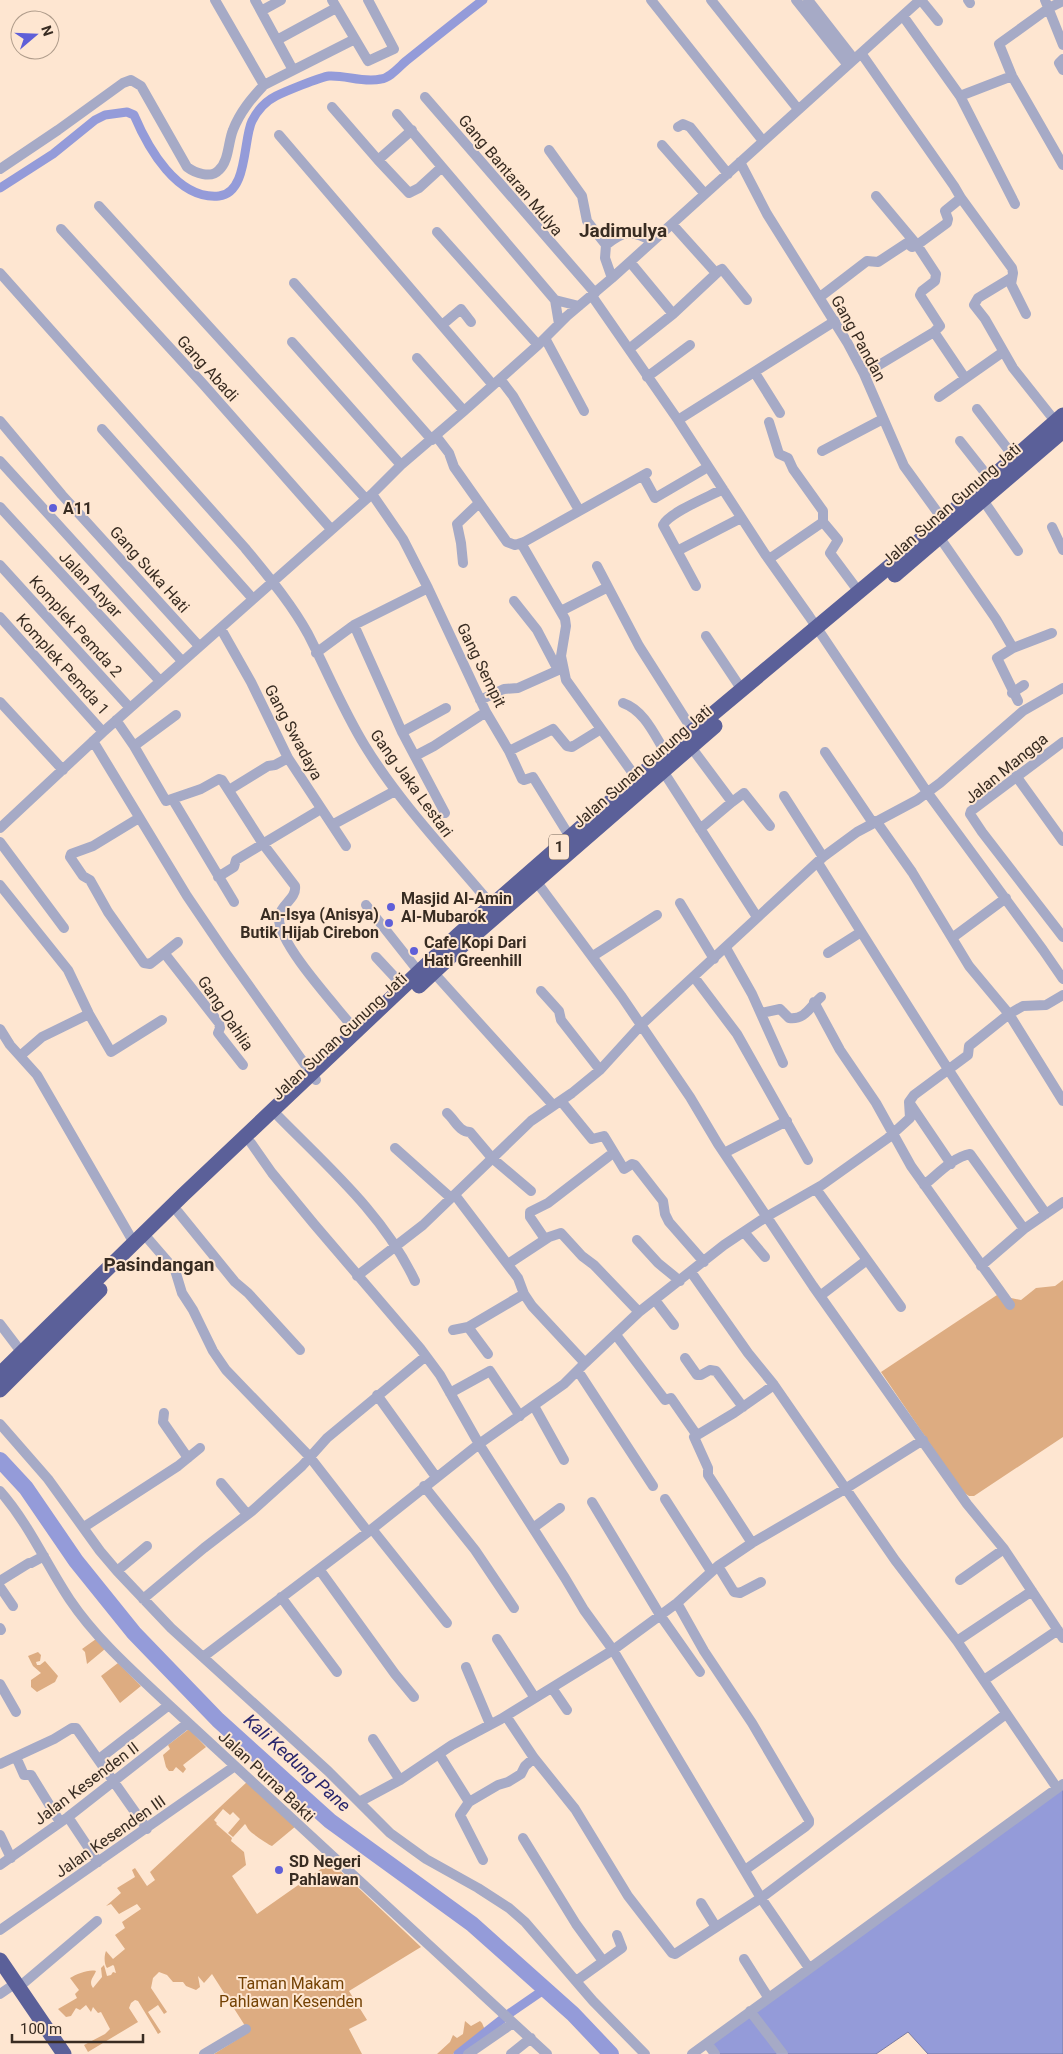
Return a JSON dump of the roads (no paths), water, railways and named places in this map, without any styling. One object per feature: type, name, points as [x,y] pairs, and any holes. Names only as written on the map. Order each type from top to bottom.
[{"type":"highway","name":"1","points":[[0,1390],[42,1340],[142,1239],[374,1019],[404,986],[426,973],[532,876],[570,837],[607,812],[644,778],[667,762],[742,690],[819,631],[859,592],[892,571],[944,529],[990,479],[1014,457],[1061,421]]},
{"type":"highway","name":"Jalan Sunan Gunung Jati","points":[[944,529],[983,500],[1061,421]]},
{"type":"highway","name":"Jalan Sunan Gunung Jati","points":[[667,762],[691,747],[701,729],[892,571]]},
{"type":"highway","name":"Jalan Sunan Gunung Jati","points":[[532,876],[607,812]]},
{"type":"highway","name":"Jalan Sunan Gunung Jati","points":[[374,1019],[426,973]]},
{"type":"highway","name":"Jalan Sunan Gunung Jati","points":[[142,1239],[178,1212],[251,1143],[313,1077]]},
{"type":"highway","name":"1","points":[[0,1374],[22,1353],[42,1340]]},
{"type":"highway","points":[[0,1960],[64,2054]]},
{"type":"street","points":[[215,0],[264,85]]},
{"type":"street","points":[[255,0],[294,70]]},
{"type":"street","points":[[261,11],[281,0]]},
{"type":"street","points":[[277,40],[334,4],[368,61],[394,49],[368,0]]},
{"type":"street","points":[[651,0],[763,141]]},
{"type":"street","points":[[711,0],[798,109]]},
{"type":"street","points":[[796,0],[854,59]]},
{"type":"street","points":[[808,0],[954,186],[1012,268],[1011,284],[1026,314]]},
{"type":"street","points":[[0,828],[93,740],[199,646],[221,629],[330,529],[369,497],[401,465],[542,342],[559,324],[903,16],[916,1],[938,21]]},
{"type":"street","points":[[1063,1],[1047,4],[999,43],[1012,76],[1060,154],[1063,165]]},
{"type":"street","points":[[1047,4],[1063,45]]},
{"type":"street","points":[[903,16],[960,96],[1014,204]]},
{"type":"street","points":[[0,169],[123,83],[131,80],[141,86],[187,167],[193,172],[210,174],[219,171],[224,163],[232,132],[241,112],[264,85],[355,39]]},
{"type":"street","points":[[1063,59],[1059,63],[1063,70]]},
{"type":"street","points":[[960,96],[1012,76]]},
{"type":"street","name":"Gang Bantaran Mulya","points":[[425,97],[593,294],[741,518],[927,792],[1006,898],[1063,980]]},
{"type":"street","points":[[332,107],[409,193],[419,188],[442,167]]},
{"type":"street","points":[[397,114],[555,300],[559,324]]},
{"type":"street","points":[[678,127],[683,124],[690,127],[728,174]]},
{"type":"street","points":[[378,160],[412,130]]},
{"type":"street","points":[[279,136],[442,325],[496,382],[513,396],[580,510]]},
{"type":"street","points":[[662,145],[705,194]]},
{"type":"street","points":[[550,150],[582,196],[587,221],[606,245],[606,264],[612,278]]},
{"type":"street","name":"Gang Pandan","points":[[740,162],[768,214],[820,297],[864,374],[904,466],[944,529],[1013,648]]},
{"type":"street","points":[[864,374],[934,332],[940,326],[920,295],[922,291],[935,281],[936,276],[917,245],[876,196]]},
{"type":"street","points":[[820,297],[867,261],[878,262],[907,243],[912,247],[917,245],[947,223],[946,211],[961,198]]},
{"type":"street","name":"Gang Sempit","points":[[99,206],[369,497],[403,538],[480,700],[509,751],[522,779],[533,777],[570,837]]},
{"type":"street","points":[[672,224],[716,273]]},
{"type":"street","name":"Gang Abadi","points":[[61,229],[330,529]]},
{"type":"street","points":[[437,232],[542,342],[584,411]]},
{"type":"street","points":[[606,245],[624,233],[634,233],[652,242]]},
{"type":"street","points":[[630,262],[673,314]]},
{"type":"street","points":[[629,349],[673,314],[722,269],[747,300]]},
{"type":"street","name":"Gang Jaka Lestari","points":[[0,273],[245,548],[272,581],[298,618],[356,732],[395,791],[495,909]]},
{"type":"street","points":[[1011,278],[978,298],[974,304],[1003,352],[1061,421]]},
{"type":"street","points":[[294,283],[449,453],[454,467],[507,542],[515,545],[521,543],[645,475],[655,498],[708,467]]},
{"type":"street","points":[[555,300],[579,306]]},
{"type":"street","points":[[442,325],[461,309],[471,322]]},
{"type":"street","points":[[678,420],[835,322]]},
{"type":"street","points":[[934,332],[965,378]]},
{"type":"street","points":[[292,342],[401,465]]},
{"type":"street","points":[[647,377],[690,344]]},
{"type":"street","points":[[939,398],[1003,352]]},
{"type":"street","points":[[416,358],[464,411]]},
{"type":"street","points":[[755,373],[780,413]]},
{"type":"street","points":[[977,409],[1014,457]]},
{"type":"street","points":[[822,451],[883,419]]},
{"type":"street","name":"Gang Suka Hati","points":[[0,421],[62,495],[199,646]]},
{"type":"street","points":[[768,422],[779,454],[788,458],[793,469],[825,513],[823,522],[769,559]]},
{"type":"street","points":[[102,429],[253,599]]},
{"type":"street","points":[[960,441],[990,479]]},
{"type":"street","points":[[0,461],[182,661]]},
{"type":"street","points":[[696,586],[664,527],[664,523],[680,512],[723,489]]},
{"type":"street","points":[[983,500],[1018,551]]},
{"type":"street","points":[[463,563],[457,524],[479,504]]},
{"type":"street","name":"Jalan Anyar","points":[[0,507],[160,681]]},
{"type":"street","points":[[677,551],[741,518]]},
{"type":"street","points":[[823,522],[838,540],[830,553],[859,592]]},
{"type":"street","points":[[1052,527],[1063,550]]},
{"type":"street","points":[[521,543],[561,611],[566,626],[560,656],[560,669]]},
{"type":"street","name":"Komplek Pemda 2","points":[[0,565],[130,708]]},
{"type":"street","points":[[597,566],[640,646],[701,729]]},
{"type":"street","points":[[561,611],[608,587]]},
{"type":"street","points":[[316,653],[354,626],[428,588]]},
{"type":"street","points":[[514,601],[537,630],[568,683],[601,729],[644,778]]},
{"type":"street","name":"Komplek Pemda 1","points":[[0,617],[103,732]]},
{"type":"street","points":[[354,626],[402,732],[445,813]]},
{"type":"street","name":"Gang Swadaya","points":[[221,629],[288,758],[346,846]]},
{"type":"street","points":[[1024,686],[1015,697],[997,658],[1013,648],[1052,633]]},
{"type":"street","points":[[706,636],[742,690]]},
{"type":"street","points":[[480,700],[504,689],[514,689],[523,686],[560,669]]},
{"type":"street","points":[[357,1276],[396,1246],[453,1197],[531,1122],[600,1070],[642,1025],[726,948],[757,916],[820,860],[857,832],[916,800],[1023,711],[1063,688]]},
{"type":"street","points":[[0,702],[63,770]]},
{"type":"street","points":[[622,703],[632,707],[642,716],[700,830],[757,916]]},
{"type":"street","points":[[402,732],[446,708]]},
{"type":"street","points":[[416,756],[486,712]]},
{"type":"street","points":[[134,746],[176,714]]},
{"type":"street","points":[[116,720],[134,746],[164,800],[172,800],[201,789],[220,779],[229,790],[263,844],[295,886],[295,893],[282,908],[279,919],[290,946],[355,1035]]},
{"type":"street","points":[[509,751],[553,729],[567,746],[572,747],[601,729]]},
{"type":"street","points":[[93,740],[139,818],[214,936],[313,1077]]},
{"type":"street","name":"Jalan Mangga","points":[[1063,742],[971,811],[971,816],[1063,937]]},
{"type":"street","points":[[691,747],[732,802]]},
{"type":"street","points":[[825,752],[912,872],[969,966],[1009,1014],[1063,1101]]},
{"type":"street","points":[[229,790],[268,766],[275,765],[288,758]]},
{"type":"street","points":[[1016,776],[1063,841]]},
{"type":"street","points":[[332,825],[395,791]]},
{"type":"street","points":[[700,830],[744,793],[770,826]]},
{"type":"street","points":[[784,796],[861,932],[948,1070],[1046,1214]]},
{"type":"street","points":[[172,800],[234,902]]},
{"type":"street","points":[[218,877],[234,866],[236,860],[321,809]]},
{"type":"street","points":[[139,818],[93,846],[78,850],[71,854],[70,857],[83,876],[90,880],[108,912],[144,963],[150,964],[178,942]]},
{"type":"street","points":[[0,842],[64,928]]},
{"type":"street","points":[[532,876],[593,956],[642,1025],[766,1217],[820,1296],[967,1504],[1004,1549],[1060,1634],[984,1680]]},
{"type":"street","points":[[0,885],[68,970],[89,1014],[111,1052],[162,1020]]},
{"type":"street","points":[[952,938],[1006,898]]},
{"type":"street","points":[[680,903],[714,959]]},
{"type":"street","points":[[366,905],[426,973],[592,1139],[604,1136],[624,1169],[632,1164],[635,1165],[663,1201],[665,1214],[669,1222],[704,1262]]},
{"type":"street","points":[[593,956],[657,915]]},
{"type":"street","points":[[828,953],[861,932]]},
{"type":"street","points":[[726,948],[741,972],[783,1063]]},
{"type":"street","name":"Gang Dahlia","points":[[165,954],[219,1023],[218,1033],[243,1065]]},
{"type":"street","points":[[376,957],[404,986]]},
{"type":"street","points":[[694,977],[737,1034],[808,1160]]},
{"type":"street","points":[[541,991],[559,1012],[561,1020],[600,1070]]},
{"type":"street","points":[[203,1657],[479,1444],[534,1406],[578,1371],[639,1312],[724,1245],[766,1217],[816,1189],[892,1134],[911,1117],[909,1102],[914,1095],[968,1055],[969,1046],[1009,1014],[1023,1006],[1048,1004],[1063,995]]},
{"type":"street","points":[[761,1013],[773,1009],[780,1010],[789,1018],[796,1018],[810,1011],[818,1000],[840,1050],[876,1103],[892,1134],[924,1185],[1010,1305]]},
{"type":"street","points":[[20,1056],[42,1037],[89,1014]]},
{"type":"street","points":[[0,1029],[10,1045],[37,1075],[142,1239],[175,1270],[179,1288],[193,1310],[212,1352],[226,1370],[309,1456],[448,1623]]},
{"type":"street","points":[[909,1102],[951,1164]]},
{"type":"street","points":[[448,1113],[463,1131],[470,1132],[492,1158],[530,1191]]},
{"type":"street","points":[[278,1116],[350,1188],[396,1246],[415,1281]]},
{"type":"street","points":[[724,1153],[787,1121]]},
{"type":"street","points":[[251,1143],[272,1172],[357,1276],[404,1329],[440,1375],[479,1444],[584,1610],[613,1650],[761,1898],[809,1968]]},
{"type":"street","points":[[396,1148],[453,1197],[508,1264],[518,1278],[524,1294],[540,1316],[553,1326],[586,1363]]},
{"type":"street","points":[[545,1239],[530,1217],[530,1212],[548,1203],[613,1153]]},
{"type":"street","points":[[924,1185],[966,1154],[972,1155],[1024,1229]]},
{"type":"street","points":[[816,1189],[901,1307]]},
{"type":"street","points":[[981,1266],[1024,1229],[1063,1202]]},
{"type":"street","points":[[178,1212],[235,1282],[248,1293],[300,1350]]},
{"type":"street","points":[[744,1232],[765,1257]]},
{"type":"street","points":[[508,1264],[545,1239],[554,1234],[561,1233],[582,1256],[594,1264],[639,1312]]},
{"type":"street","points":[[637,1240],[658,1263],[680,1281]]},
{"type":"street","points":[[820,1296],[867,1260]]},
{"type":"street","points":[[691,1272],[748,1354],[774,1385],[845,1489],[957,1641],[1006,1714],[1060,1786],[692,2054]]},
{"type":"street","points":[[453,1330],[468,1327],[524,1294]]},
{"type":"street","points":[[655,1300],[674,1325]]},
{"type":"street","points":[[0,1324],[22,1353]]},
{"type":"street","points":[[468,1327],[488,1354]]},
{"type":"street","points":[[616,1335],[665,1400],[671,1398],[696,1434]]},
{"type":"street","points":[[143,1599],[247,1514],[302,1466],[327,1438],[426,1356]]},
{"type":"street","points":[[685,1358],[698,1375],[710,1370],[716,1370],[742,1407]]},
{"type":"street","points":[[450,1393],[490,1371],[520,1416]]},
{"type":"street","points":[[578,1371],[653,1486]]},
{"type":"street","points":[[752,1543],[708,1475],[708,1468],[694,1440],[696,1434],[742,1407],[774,1385]]},
{"type":"street","points":[[378,1395],[436,1477]]},
{"type":"street","points":[[534,1406],[564,1460]]},
{"type":"street","points":[[164,1413],[163,1422],[188,1458]]},
{"type":"street","points":[[0,1424],[48,1479],[117,1571],[143,1599],[203,1657],[328,1771],[390,1833],[406,1845],[509,1908],[525,1922],[599,2008],[645,2054]]},
{"type":"street","points":[[358,1802],[400,1780],[439,1754],[506,1716],[613,1650],[676,1603],[714,1568],[922,1440]]},
{"type":"street","points":[[84,1527],[188,1458],[200,1448]]},
{"type":"street","points":[[220,1483],[247,1514]]},
{"type":"street","points":[[424,1486],[485,1564],[514,1608]]},
{"type":"street","name":"Jalan Purna Bakti","points":[[0,1491],[13,1506],[71,1601],[121,1660],[547,2054]]},
{"type":"street","points":[[665,1499],[714,1568],[734,1592],[740,1593],[761,1582]]},
{"type":"street","points":[[592,1502],[660,1615],[700,1672]]},
{"type":"street","points":[[533,1528],[560,1508]]},
{"type":"street","points":[[117,1571],[147,1546]]},
{"type":"street","points":[[960,1580],[1004,1549]]},
{"type":"street","points":[[0,1581],[44,1556]]},
{"type":"street","points":[[319,1569],[395,1674],[414,1697]]},
{"type":"street","points":[[957,1641],[1032,1590]]},
{"type":"street","points":[[1,1593],[13,1606]]},
{"type":"street","points":[[281,1597],[337,1672]]},
{"type":"street","points":[[676,1603],[704,1651],[752,1723],[810,1823],[745,1870]]},
{"type":"street","points":[[498,1639],[535,1698]]},
{"type":"street","points":[[466,1667],[490,1724]]},
{"type":"street","points":[[0,1684],[16,1712]]},
{"type":"street","points":[[552,1688],[567,1710]]},
{"type":"street","points":[[99,1759],[169,1705]]},
{"type":"street","points":[[506,1716],[534,1758],[575,1809],[628,1896],[672,1952],[678,1953],[761,1898],[1006,1714]]},
{"type":"street","name":"Jalan Kesenden II","points":[[0,1865],[64,1820],[188,1723]]},
{"type":"street","points":[[0,1764],[54,1739],[74,1727],[99,1759],[147,1830]]},
{"type":"street","points":[[373,1738],[400,1780]]},
{"type":"street","points":[[439,1754],[469,1802]]},
{"type":"street","points":[[16,1757],[24,1775],[31,1775],[98,1862]]},
{"type":"street","points":[[483,1860],[460,1815],[462,1810],[469,1802],[521,1774],[525,1766],[534,1758]]},
{"type":"street","name":"Jalan Kesenden III","points":[[0,1930],[147,1830],[236,1766]]},
{"type":"street","points":[[0,1835],[11,1858]]},
{"type":"street","points":[[523,1838],[576,1924],[603,1961]]},
{"type":"street","points":[[701,1903],[716,1927]]},
{"type":"street","points":[[0,1994],[17,1985],[97,1921]]},
{"type":"street","points":[[576,1980],[622,1948],[617,1935]]},
{"type":"street","points":[[744,1960],[768,1997]]},
{"type":"street","points":[[750,2011],[783,2054]]},
{"type":"street","points":[[470,2053],[513,2023]]},
{"type":"street","points":[[204,2054],[246,2029]]},
{"type":"street","points":[[511,2054],[531,2038]]},
{"type":"street","points":[[707,2043],[715,2054]]},
{"type":"water","points":[[1063,1787],[1063,2054],[928,2054],[908,2032],[876,2054],[718,2054],[710,2043]]},
{"type":"waterway","points":[[0,188],[53,154],[95,120],[105,115],[127,112],[134,115],[156,156],[177,181],[190,190],[204,195],[219,196],[228,193],[235,186],[240,176],[252,121],[259,110],[269,101],[294,88],[329,76],[368,80],[384,78],[483,0]]},
{"type":"waterway","name":"Kali Kedung Pane","points":[[0,1460],[26,1488],[76,1561],[134,1633],[218,1720],[330,1821],[472,1924],[573,2014],[611,2054]]},
{"type":"waterway","points":[[458,2054],[510,2013],[545,1989]]},
{"type":"place","name":"A11","points":[[53,508]]},
{"type":"place","name":"Masjid Al-Amin Al-Mubarok","points":[[391,907]]},
{"type":"place","name":"An-Isya (Anisya) Butik Hijab Cirebon","points":[[389,923]]},
{"type":"place","name":"Cafe Kopi Dari Hati Greenhill","points":[[414,951]]},
{"type":"place","name":"SD Negeri Pahlawan","points":[[279,1870]]},
{"type":"district","name":"Jadimulya","points":[[623,230]]},
{"type":"district","name":"Pasindangan","points":[[159,1264]]},
{"type":"park label","name":"Taman Makam Pahlawan Kesenden","points":[[291,1992]]}]
